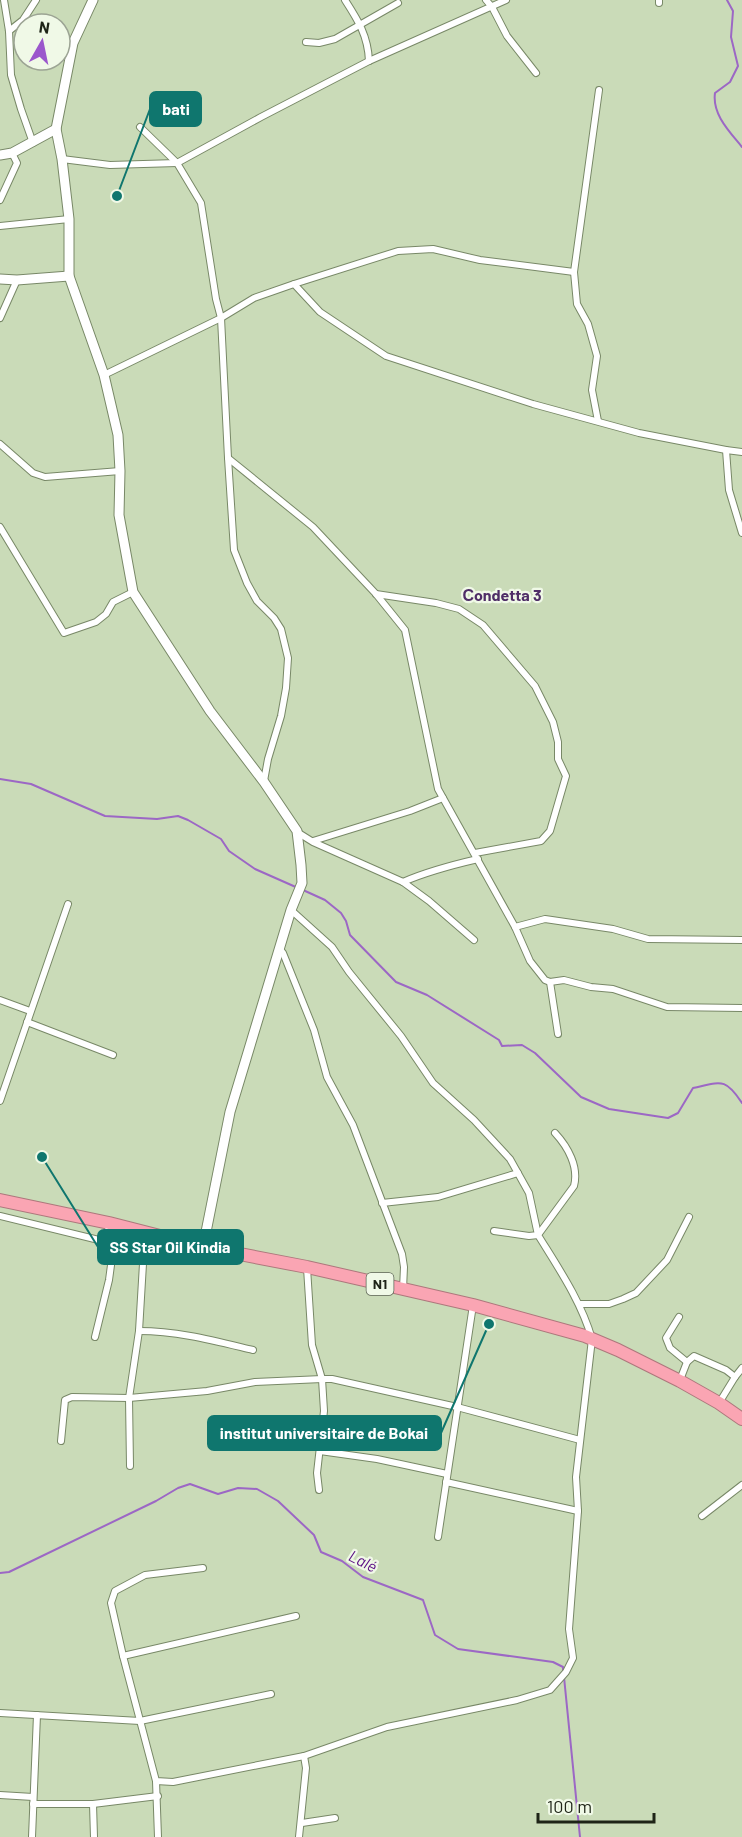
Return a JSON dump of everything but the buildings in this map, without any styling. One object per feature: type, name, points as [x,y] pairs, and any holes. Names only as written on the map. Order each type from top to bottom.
[{"type":"highway","name":"N1","points":[[0,1200],[109,1223],[203,1247],[307,1267],[473,1305],[592,1339],[680,1381],[742,1419]]},
{"type":"street","points":[[4,0],[9,33],[11,75],[33,143]]},
{"type":"street","points":[[0,36],[9,33],[23,20],[36,0]]},
{"type":"street","points":[[93,0],[73,43],[56,129],[63,159],[69,219],[69,276],[104,375],[118,435],[119,515],[133,592],[210,711],[264,782],[297,831],[313,842],[403,882],[474,940]]},
{"type":"street","points":[[345,0],[360,23],[368,45],[369,60]]},
{"type":"street","points":[[486,0],[507,36],[536,73]]},
{"type":"street","points":[[63,159],[110,165],[177,163],[369,60],[506,0]]},
{"type":"street","points":[[306,42],[319,43],[335,39],[398,3]]},
{"type":"street","points":[[598,421],[592,390],[597,356],[588,324],[577,304],[574,272],[599,90]]},
{"type":"street","points":[[140,127],[177,163],[201,203],[221,318],[234,550],[257,601],[274,618],[281,629],[288,658],[281,716],[268,759],[264,782]]},
{"type":"street","points":[[0,155],[12,153],[56,129]]},
{"type":"street","points":[[0,200],[17,163],[12,153]]},
{"type":"street","points":[[0,225],[69,219]]},
{"type":"street","points":[[104,375],[221,318],[254,298],[398,251],[433,249],[480,260],[574,272]]},
{"type":"street","points":[[0,279],[69,276]]},
{"type":"street","points":[[0,318],[17,280]]},
{"type":"street","points":[[294,284],[320,312],[386,356],[533,404],[639,433],[742,452]]},
{"type":"street","points":[[0,444],[33,473],[45,477],[120,471]]},
{"type":"street","points":[[726,450],[729,490],[742,533]]},
{"type":"street","points":[[228,458],[313,527],[376,594],[405,630],[438,789],[515,927],[530,961],[545,980],[550,982],[564,980],[591,987],[613,989],[667,1007],[742,1008]]},
{"type":"street","points":[[0,527],[64,633],[96,622],[106,614],[113,602],[133,592]]},
{"type":"street","points":[[376,594],[459,609],[483,625],[535,686],[553,722],[558,742],[558,759],[566,776],[550,831],[541,841],[476,856],[422,873],[403,882]]},
{"type":"street","points":[[313,842],[443,798]]},
{"type":"street","points":[[203,1247],[230,1113],[279,948],[302,883],[297,831]]},
{"type":"street","points":[[0,1101],[68,904]]},
{"type":"street","points":[[156,1781],[173,1782],[304,1756],[387,1727],[517,1700],[550,1690],[566,1672],[573,1658],[569,1629],[578,1511],[576,1477],[592,1339],[580,1304],[538,1235],[528,1193],[510,1159],[474,1120],[433,1083],[411,1050],[332,947],[291,910]]},
{"type":"street","points":[[515,927],[545,919],[613,929],[648,939],[742,940]]},
{"type":"street","points":[[279,948],[314,1029],[327,1077],[353,1125],[402,1254],[405,1267],[403,1290]]},
{"type":"street","points":[[550,982],[558,1034]]},
{"type":"street","points":[[0,1000],[30,1011]]},
{"type":"street","points":[[27,1022],[113,1055]]},
{"type":"street","points":[[494,1231],[529,1236],[538,1235],[574,1186],[576,1177],[565,1144],[555,1133]]},
{"type":"street","points":[[382,1203],[438,1197],[518,1173]]},
{"type":"street","points":[[0,1216],[111,1242],[144,1247]]},
{"type":"street","points":[[580,1304],[609,1304],[636,1293],[668,1260],[689,1217]]},
{"type":"street","points":[[95,1337],[109,1280],[111,1242],[109,1223]]},
{"type":"street","points":[[130,1466],[129,1398],[139,1331],[144,1247],[149,1233]]},
{"type":"street","points":[[307,1267],[312,1345],[322,1379],[324,1411],[317,1473],[319,1490]]},
{"type":"street","points":[[438,1537],[473,1305]]},
{"type":"street","points":[[679,1317],[666,1338],[670,1348],[687,1362]]},
{"type":"street","points":[[139,1331],[162,1331],[195,1336],[253,1350]]},
{"type":"street","points":[[680,1381],[687,1362],[694,1356],[726,1370],[735,1377]]},
{"type":"street","points":[[719,1403],[742,1368]]},
{"type":"street","points":[[61,1442],[65,1400],[72,1397],[129,1398],[207,1391],[255,1382],[322,1379],[332,1379],[457,1407],[580,1440]]},
{"type":"street","points":[[320,1451],[377,1459],[447,1474]]},
{"type":"street","points":[[446,1482],[578,1511]]},
{"type":"street","points":[[702,1516],[742,1485]]},
{"type":"street","points":[[158,1837],[156,1781],[111,1603],[115,1591],[145,1575],[202,1568]]},
{"type":"street","points":[[123,1656],[296,1616]]},
{"type":"street","points":[[0,1713],[140,1721],[271,1694]]},
{"type":"street","points":[[33,1837],[37,1715]]},
{"type":"street","points":[[299,1837],[306,1768],[304,1756]]},
{"type":"street","points":[[0,1795],[33,1801],[93,1804],[158,1796]]},
{"type":"street","points":[[93,1804],[94,1837]]},
{"type":"street","points":[[302,1823],[335,1818]]},
{"type":"waterway","points":[[727,0],[733,11],[731,37],[738,66],[730,82],[715,93],[715,101],[722,122],[742,147]]},
{"type":"waterway","points":[[0,779],[31,784],[105,816],[157,819],[178,816],[221,839],[229,851],[255,869],[298,888]]},
{"type":"waterway","points":[[303,890],[325,900],[341,913],[350,935],[396,982],[427,995],[499,1040],[502,1046],[522,1045],[535,1053],[581,1097],[609,1109],[668,1118],[678,1113],[693,1088],[716,1083],[726,1085],[742,1103]]},
{"type":"waterway","name":"Lalé","points":[[0,1573],[9,1572],[190,1484],[218,1494],[238,1488],[257,1489],[278,1501],[314,1535],[321,1552],[342,1561],[363,1577],[423,1600],[435,1635],[458,1649],[553,1662],[563,1667],[563,1671]]},
{"type":"waterway","name":"Lalé","points":[[564,1677],[580,1837]]},
{"type":"place","name":"bati","points":[[117,196]]},
{"type":"place","name":"SS Star Oil Kindia","points":[[42,1157]]},
{"type":"place","name":"institut universitaire de Bokai","points":[[489,1324]]},
{"type":"district","name":"Сondetta 3","points":[[502,595]]}]
